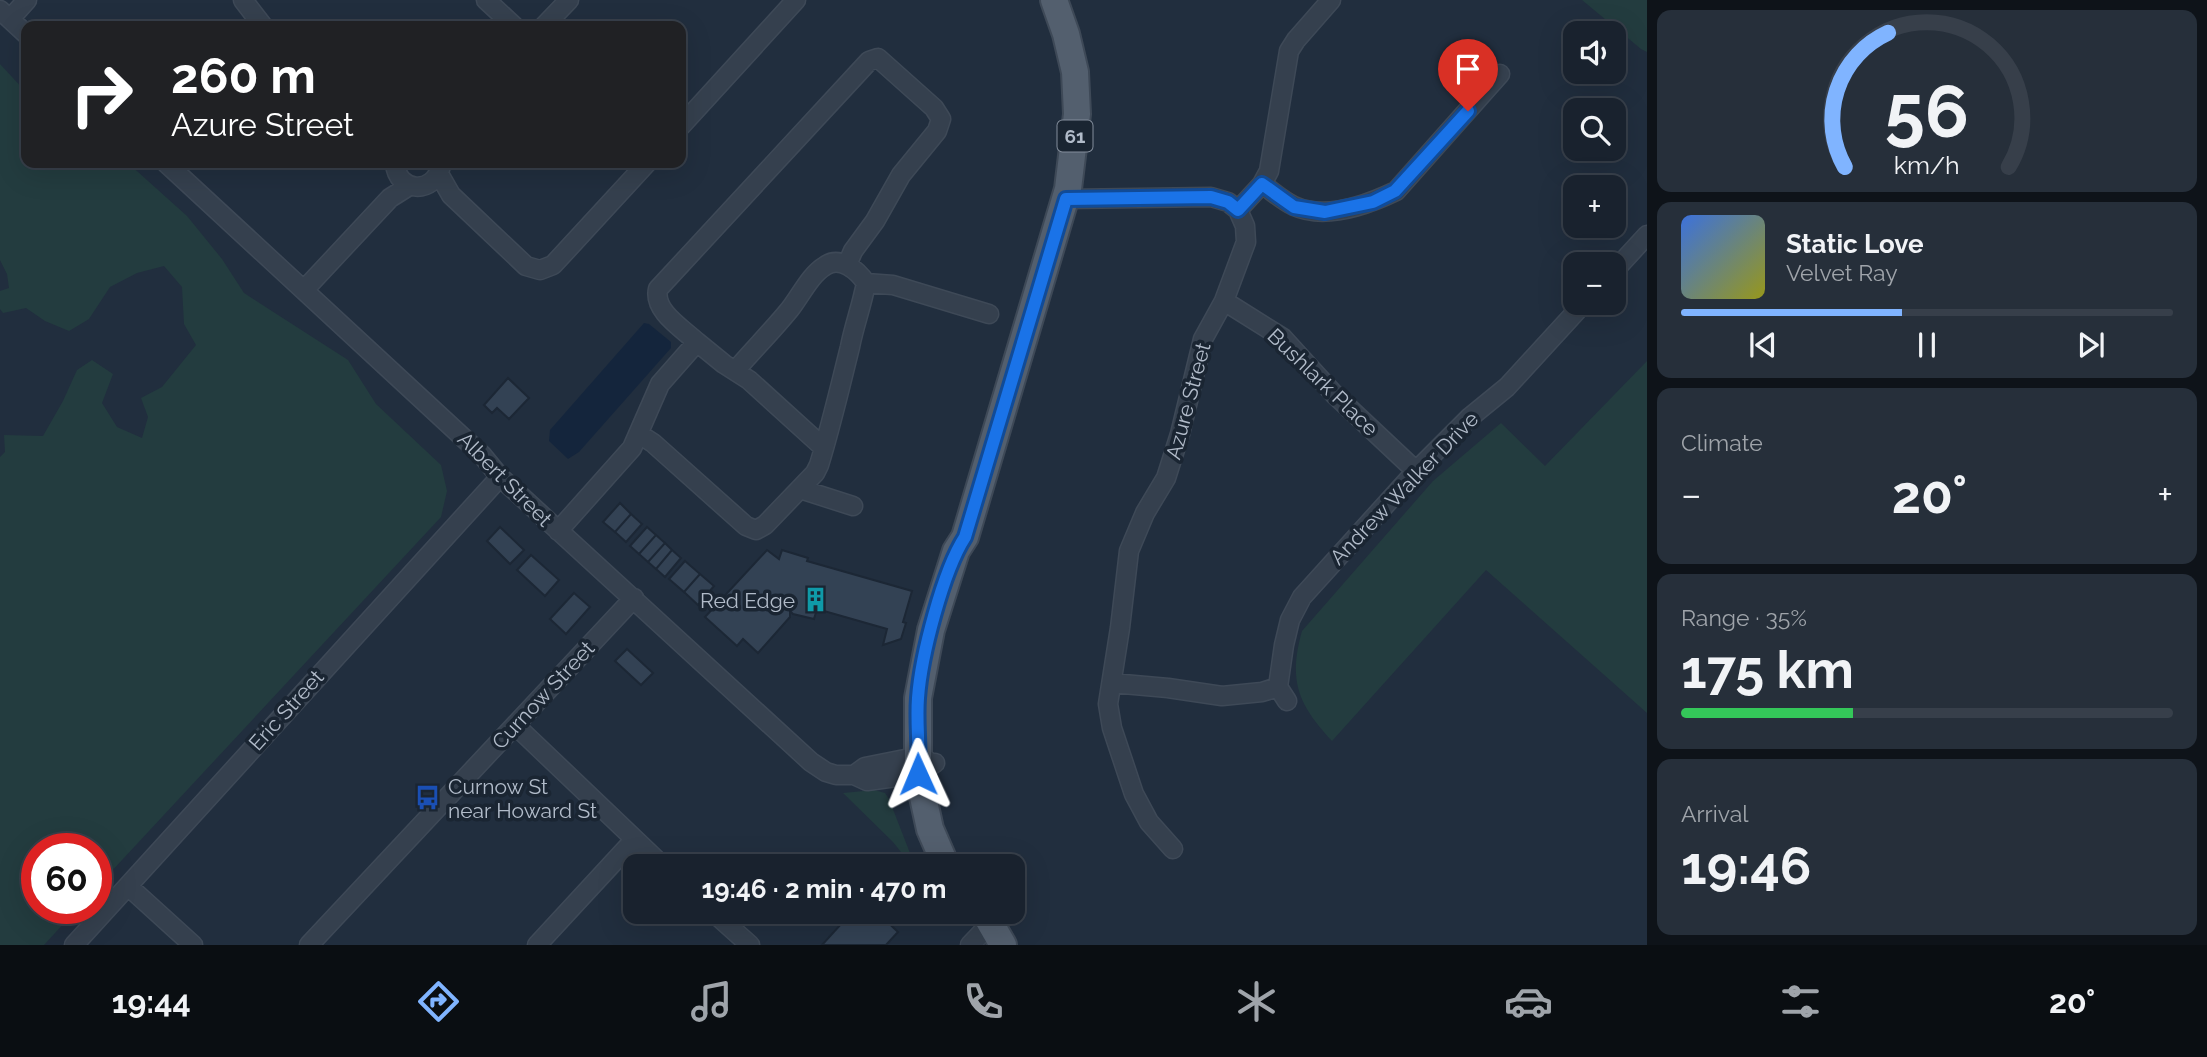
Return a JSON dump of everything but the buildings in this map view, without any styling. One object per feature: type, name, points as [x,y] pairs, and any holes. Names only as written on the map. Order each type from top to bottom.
[{"type":"main road","name":"61","points":[[941,854],[930,830],[924,765],[932,696],[944,632],[967,554],[965,537],[1066,199],[1074,148],[1077,114],[1075,72],[1066,33],[1054,0]]},
{"type":"main road","name":"61","points":[[924,765],[958,854]]},
{"type":"street","points":[[21,29],[5,14],[27,0]]},
{"type":"street","points":[[243,0],[259,21]]},
{"type":"street","points":[[486,0],[509,21]]},
{"type":"street","points":[[549,21],[569,0]]},
{"type":"street","points":[[686,121],[796,0]]},
{"type":"street","points":[[1066,199],[1211,197],[1228,202],[1238,210],[1262,184],[1272,162],[1289,51],[1331,0]]},
{"type":"street","points":[[824,448],[749,380],[698,342],[660,307],[656,298],[659,289],[869,61],[878,58],[934,108],[940,120],[937,131],[901,175],[847,265]]},
{"type":"street","points":[[1262,184],[1294,207],[1325,212],[1373,202],[1395,191],[1500,75]]},
{"type":"street","name":"Albert Street","points":[[171,168],[482,455],[500,477],[558,531],[811,762],[826,772],[854,775],[867,781],[924,765]]},
{"type":"street","points":[[304,290],[390,198],[401,175],[415,188],[436,174],[451,195],[526,266],[540,270],[553,265],[642,168]]},
{"type":"street","name":"Azure Street","points":[[1173,849],[1149,822],[1134,794],[1112,728],[1108,705],[1129,551],[1145,513],[1166,478],[1181,434],[1203,339],[1224,301],[1246,242],[1245,226],[1238,210]]},
{"type":"street","points":[[1626,258],[1647,235]]},
{"type":"street","points":[[639,434],[653,443],[746,526],[756,530],[765,525],[815,474],[842,385],[866,283],[859,272],[847,265],[826,265],[734,371]]},
{"type":"street","points":[[866,283],[893,285],[989,314]]},
{"type":"street","name":"Bushlark Place","points":[[1224,301],[1283,338],[1334,394],[1416,471]]},
{"type":"street","name":"Andrew Walker Drive","points":[[1112,683],[1222,696],[1262,692],[1282,694],[1284,645],[1290,620],[1302,597],[1416,471],[1469,418],[1507,387],[1573,315]]},
{"type":"street","points":[[558,531],[632,448],[660,384],[698,342]]},
{"type":"street","name":"Eric Street","points":[[74,945],[500,477]]},
{"type":"street","points":[[800,489],[853,506]]},
{"type":"street","name":"Curnow Street","points":[[309,945],[634,598]]},
{"type":"street","points":[[515,725],[650,854]]},
{"type":"street","points":[[537,945],[634,840]]},
{"type":"street","points":[[128,886],[192,945]]},
{"type":"street","points":[[726,924],[750,945]]},
{"type":"street","points":[[970,945],[987,924]]},
{"type":"green space","points":[[1582,0],[1647,0],[1647,52],[1626,37],[1626,21],[1607,21]]},
{"type":"green space","points":[[0,64],[21,87],[21,168],[134,168],[187,216],[222,259],[244,293],[348,360],[376,404],[441,465],[447,491],[441,517],[112,871],[112,833],[21,833],[21,924],[63,924],[44,945],[0,945],[0,457],[5,452],[4,435],[43,436],[77,370],[92,360],[113,374],[102,403],[117,427],[142,438],[148,417],[141,398],[162,387],[196,345],[184,324],[182,287],[164,266],[137,273],[110,287],[89,319],[69,331],[45,321],[26,308],[3,313],[0,309],[0,291],[9,288],[7,274],[0,260]]},
{"type":"green space","points":[[1647,361],[1647,713],[1486,570],[1332,741],[1311,715],[1299,691],[1296,664],[1302,631],[1433,481],[1501,423],[1545,466]]},
{"type":"green space","points":[[874,790],[885,793],[910,854],[902,854],[843,793]]},
{"type":"water","points":[[644,323],[671,342],[671,348],[579,452],[568,459],[549,441],[550,430]]},
{"type":"place","name":"Red Edge","points":[[815,600]]},
{"type":"place","name":"Curnow St near Howard St","points":[[428,798]]},
{"type":"route","points":[[918,774],[918,698],[931,630],[956,551],[965,537],[1066,199],[1211,197],[1228,202],[1238,210],[1262,184],[1294,207],[1325,212],[1373,202],[1395,191],[1468,111]]}]
